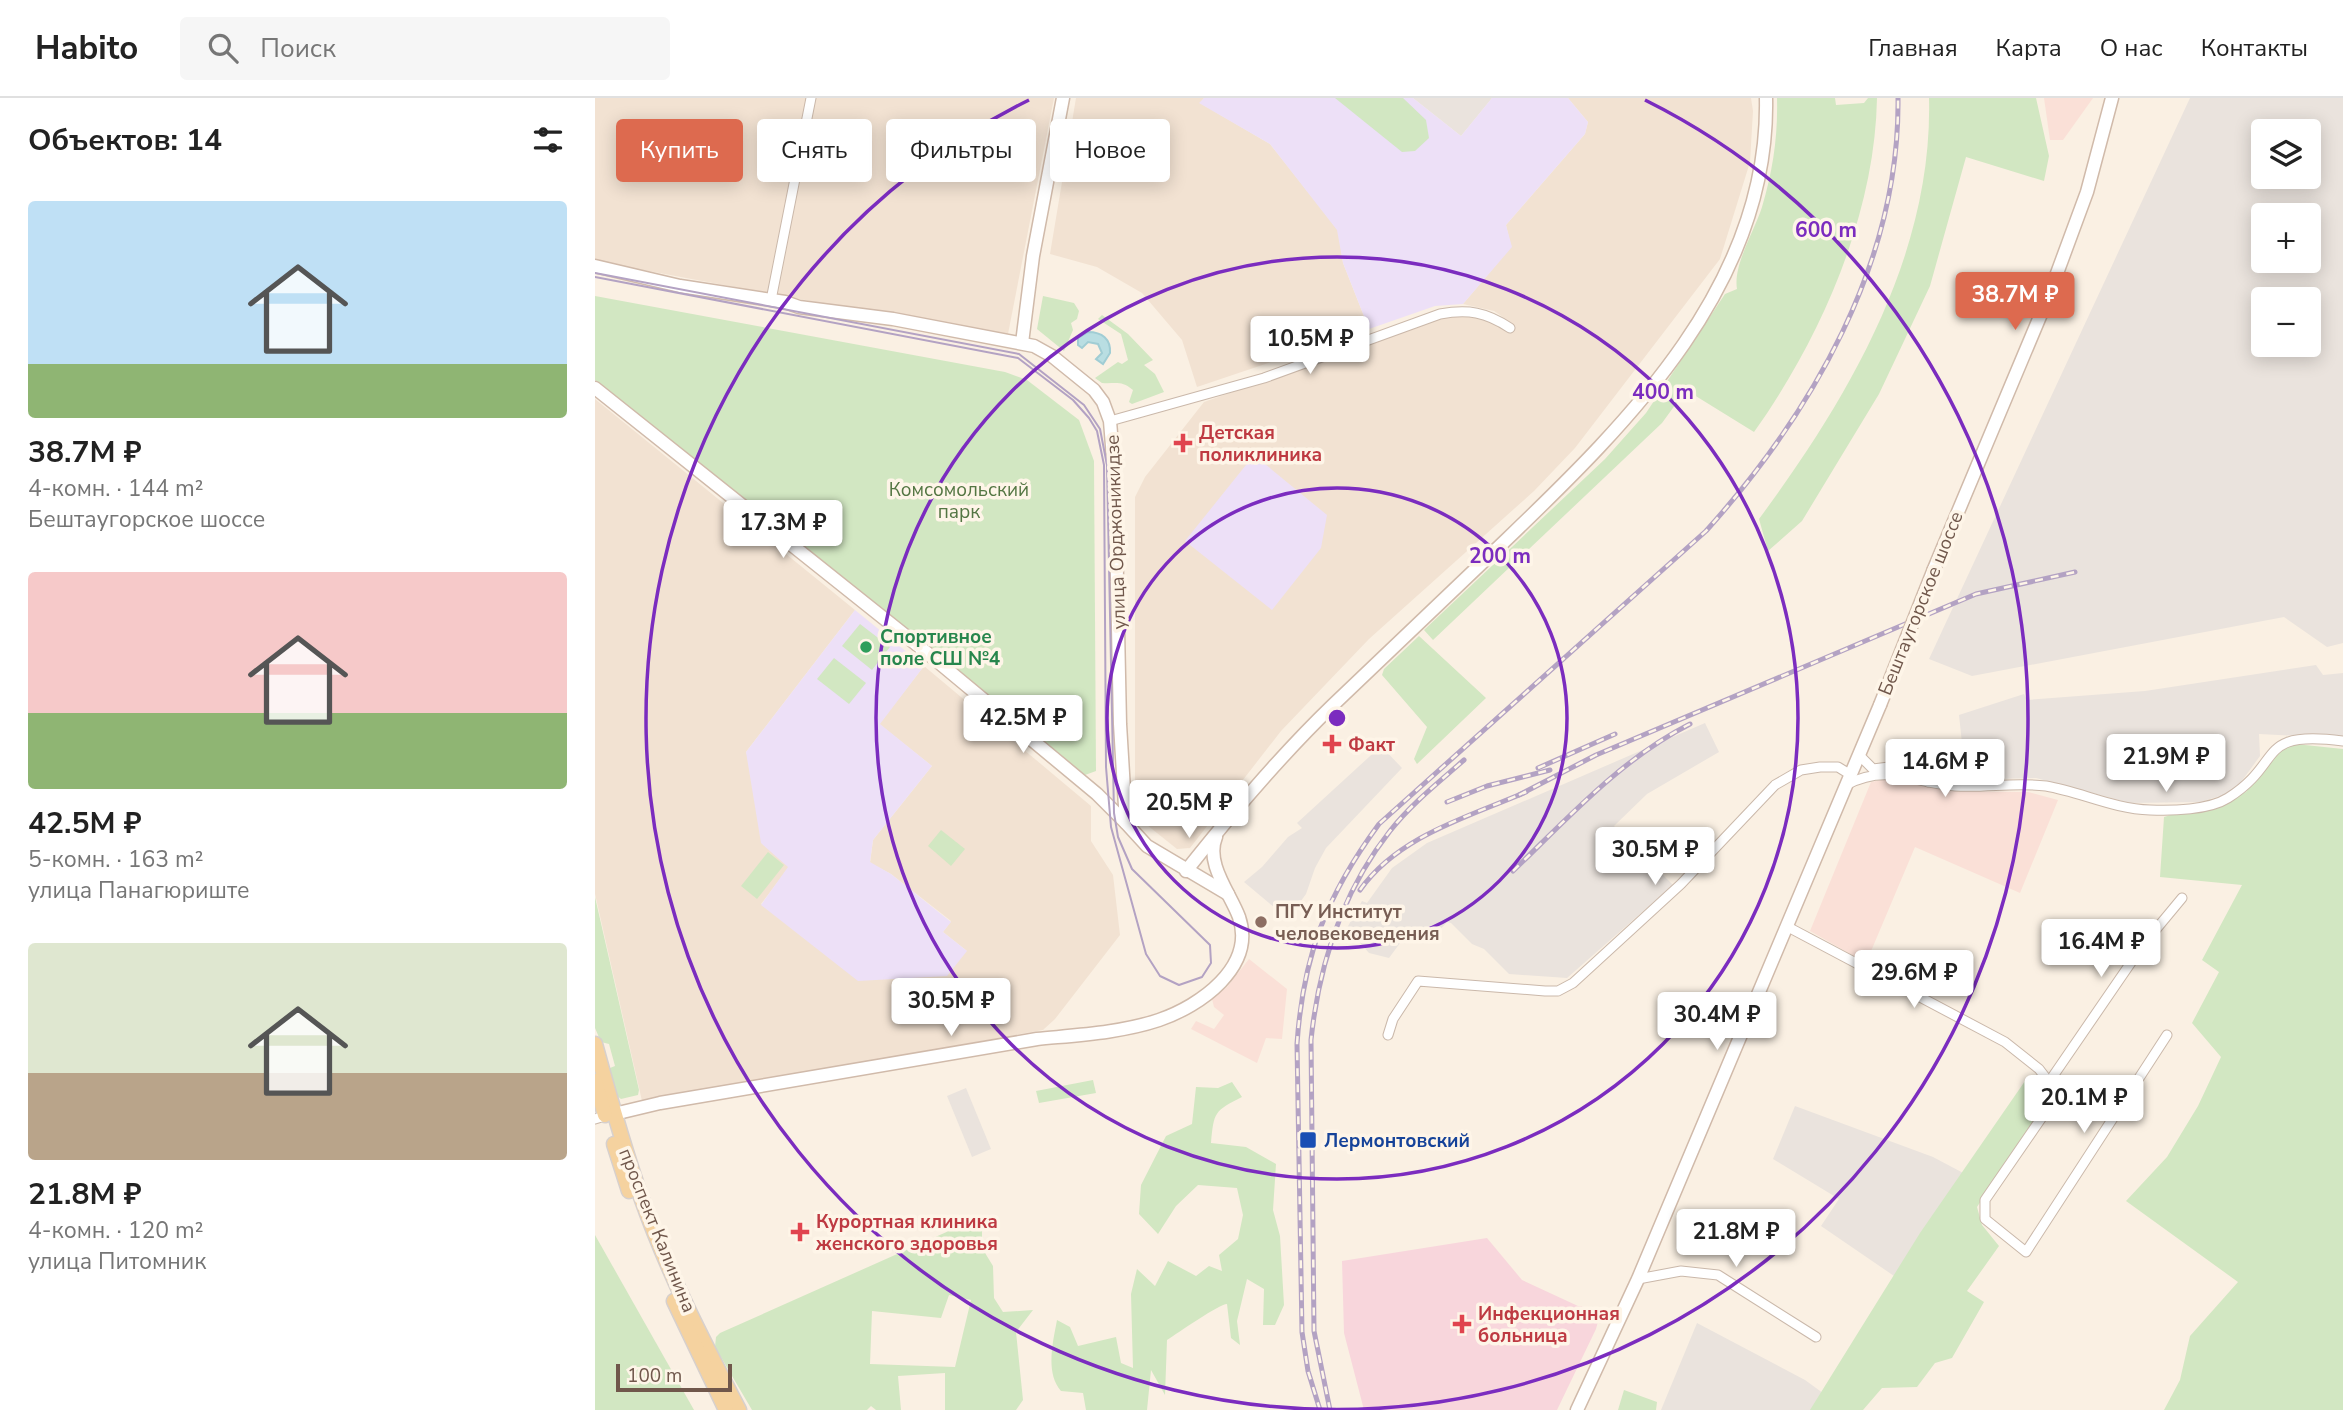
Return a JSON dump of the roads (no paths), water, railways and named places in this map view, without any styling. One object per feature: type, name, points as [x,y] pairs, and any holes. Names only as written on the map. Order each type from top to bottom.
[{"type":"main road","name":"проспект Калинина","points":[[595,1044],[605,1117],[688,1310],[739,1410]]},
{"type":"main road","name":"проспект Калинина","points":[[595,1082],[642,1224],[685,1326],[726,1410]]},
{"type":"street","points":[[771,300],[811,98]]},
{"type":"street","points":[[1022,343],[1033,256],[1063,98]]},
{"type":"street","points":[[1186,871],[1298,740],[1596,454],[1658,380],[1720,285],[1741,240],[1764,152],[1766,98]]},
{"type":"street","name":"Бештаугорское шоссе","points":[[1577,1410],[1638,1279],[1788,927],[2049,295],[2087,192],[2112,98]]},
{"type":"street","name":"улица Орджоникидзе","points":[[595,266],[680,286],[1022,343],[1052,356],[1094,390],[1103,402],[1110,421],[1115,483],[1120,724],[1126,823]]},
{"type":"street","points":[[1110,421],[1264,378],[1440,314],[1465,309],[1491,315],[1510,328]]},
{"type":"street","points":[[595,388],[931,656],[1097,794],[1147,846],[1228,894]]},
{"type":"street","points":[[1388,1035],[1393,1018],[1418,981],[1545,991],[1557,991],[1573,982],[1681,884],[1775,785],[1801,771],[1838,767],[1849,780],[1870,775],[1910,776],[1925,781],[1966,786],[2047,786],[2120,807],[2176,809],[2228,799],[2248,782],[2274,749],[2287,741],[2307,737],[2343,741]]},
{"type":"street","points":[[1859,755],[1873,769],[1931,762],[1955,782],[1966,786]]},
{"type":"street","points":[[1921,763],[1917,772],[1925,781]]},
{"type":"street","points":[[1925,781],[1936,776],[1935,765]]},
{"type":"street","points":[[605,1117],[660,1103],[1037,1039],[1097,1032],[1164,1018],[1200,999],[1226,977],[1236,962],[1242,933],[1212,853],[1219,830]]},
{"type":"street","points":[[2167,1035],[2026,1252],[1985,1219],[1985,1200],[2049,1107],[2049,1082],[2143,944],[2182,898]]},
{"type":"street","points":[[1788,927],[2005,1042],[2049,1082]]},
{"type":"street","points":[[1638,1279],[1681,1271],[1719,1275],[1816,1337]]},
{"type":"water","points":[[1088,332],[1101,335],[1109,344],[1110,353],[1103,364],[1096,359],[1102,353],[1098,344],[1088,342],[1082,348],[1078,345],[1078,338]]},
{"type":"tram line","points":[[595,273],[1019,354],[1084,405],[1100,429],[1107,465],[1114,813],[1118,837],[1132,869],[1210,945],[1211,963],[1202,977],[1179,985],[1160,976],[1146,954],[1111,827],[1106,767],[1104,465],[1097,431],[1089,418],[1073,400],[1018,358],[595,277]]},
{"type":"railway","points":[[1320,1410],[1308,1371],[1302,1332],[1297,1044],[1305,983],[1320,928],[1331,902],[1379,824],[1706,531],[1781,437],[1814,385],[1842,332],[1866,276],[1884,218],[1895,159],[1898,98]]},
{"type":"railway","points":[[1519,795],[1596,755],[1976,594],[2075,572]]},
{"type":"railway","points":[[1513,871],[1618,772],[1641,754],[1690,724]]},
{"type":"railway","points":[[1538,768],[1615,734]]},
{"type":"railway","points":[[1330,1410],[1314,1331],[1311,1040],[1320,984],[1335,930],[1373,854],[1407,812],[1464,760]]},
{"type":"railway","points":[[1447,802],[1487,786],[1550,770]]},
{"type":"railway","points":[[1360,890],[1376,871],[1414,842],[1435,830],[1526,792]]},
{"type":"place","name":"Детская поликлиника","points":[[1183,443]]},
{"type":"place","name":"Спортивное поле СШ №4","points":[[866,647]]},
{"type":"place","name":"Факт","points":[[1332,744]]},
{"type":"place","name":"ПГУ Институт человековедения","points":[[1261,922]]},
{"type":"place","name":"Лермонтовский","points":[[1308,1140]]},
{"type":"place","name":"Курортная клиника женского здоровья","points":[[800,1232]]},
{"type":"place","name":"Инфекционная больница","points":[[1462,1324]]},
{"type":"park label","name":"Комсомольский парк","points":[[959,500]]}]
